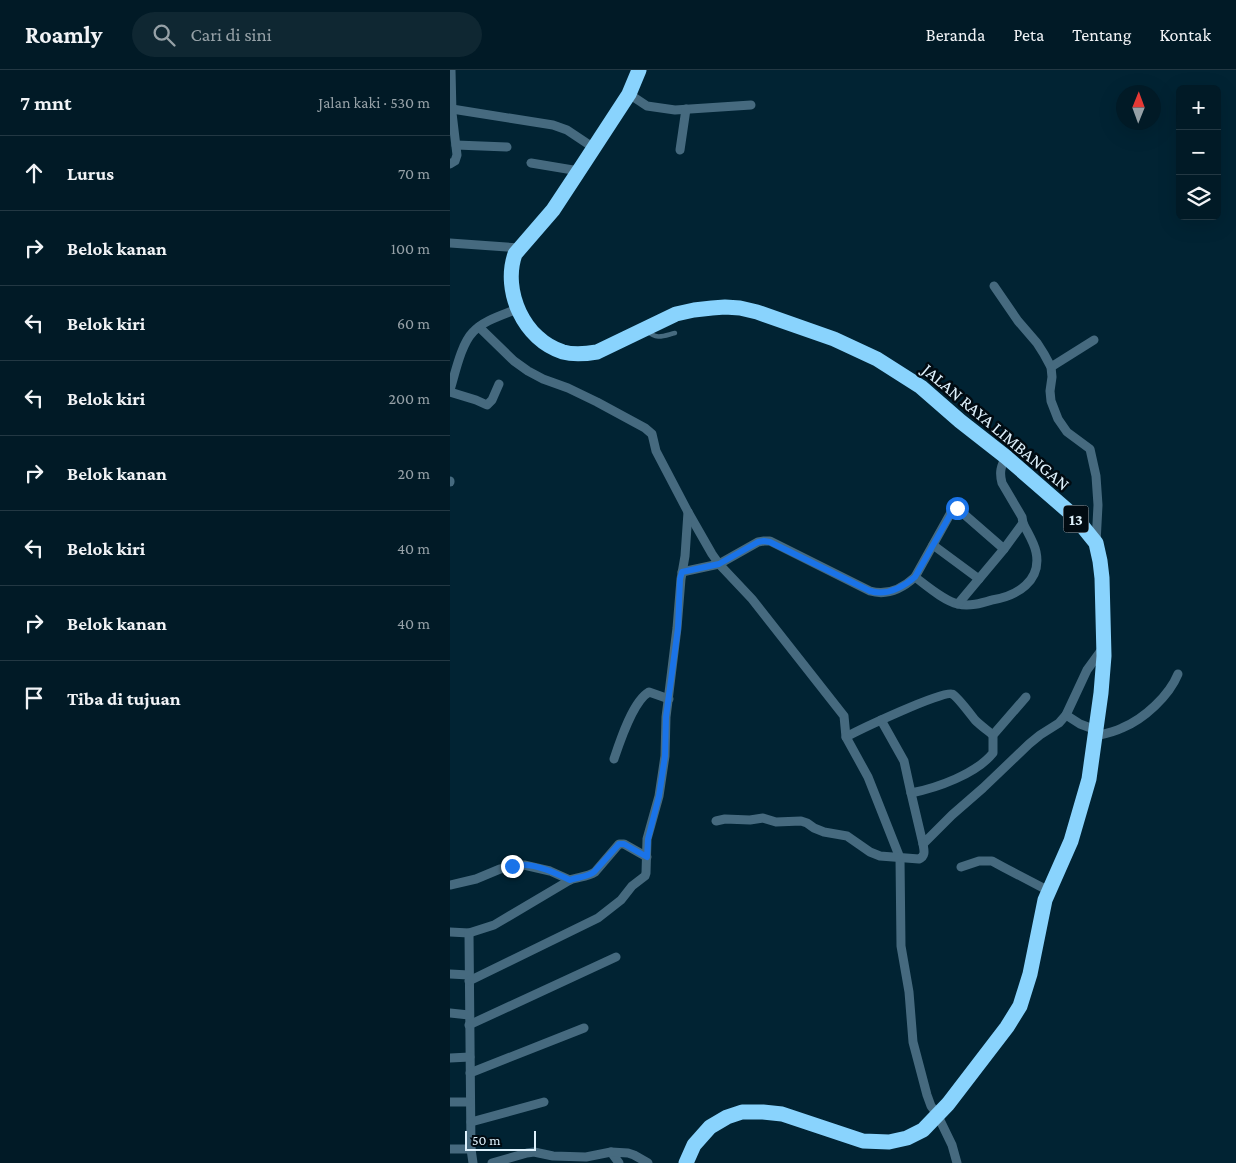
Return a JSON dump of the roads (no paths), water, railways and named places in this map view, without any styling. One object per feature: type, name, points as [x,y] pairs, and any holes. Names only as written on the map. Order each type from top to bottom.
[{"type":"highway","name":"JALAN RAYA LIMBANGAN","points":[[639,70],[628,94],[553,210],[519,248],[512,260],[511,286],[514,300],[517,309],[537,338],[554,348],[574,354],[585,354],[597,352],[676,314],[726,307],[757,312],[834,338],[877,359],[921,387],[1075,517],[1096,542],[1102,578],[1104,645],[1101,694],[1089,779],[1071,841],[1045,900],[1030,974],[1020,1006],[1006,1027],[948,1104],[923,1130],[907,1138],[889,1142],[864,1141],[782,1114],[742,1112],[726,1117],[710,1127],[694,1144],[686,1163]]},
{"type":"street","points":[[450,164],[456,161],[457,155],[452,109],[451,70]]},
{"type":"street","points":[[628,94],[647,106],[675,110],[751,106]]},
{"type":"street","points":[[452,109],[553,125],[567,130],[594,148]]},
{"type":"street","points":[[680,150],[686,109]]},
{"type":"street","points":[[456,145],[507,147]]},
{"type":"street","points":[[531,163],[579,171]]},
{"type":"street","points":[[450,243],[519,248]]},
{"type":"street","points":[[994,286],[1018,321],[1041,349],[1051,367],[1051,401],[1058,419],[1067,432],[1090,450],[1096,476],[1098,505],[1096,542]]},
{"type":"street","points":[[499,384],[488,405],[450,391],[468,339],[473,332],[478,327],[517,309]]},
{"type":"street","points":[[478,327],[514,361],[528,371],[596,402],[645,428],[652,434],[656,451],[712,554],[752,599],[844,716],[846,736],[868,777],[900,858],[901,946],[909,992],[913,1042],[931,1106],[952,1145],[958,1163]]},
{"type":"street","points":[[1051,367],[1094,340]]},
{"type":"street","points":[[915,577],[949,601],[968,605],[998,600],[1013,595],[1023,589],[1030,580],[1035,570],[1035,549],[1022,517],[1000,477],[1001,466],[1006,457]]},
{"type":"street","points":[[682,572],[719,564],[758,542],[764,541],[770,542],[874,592],[880,593],[896,590],[906,585],[915,577],[956,507],[1004,549]]},
{"type":"street","points":[[450,974],[469,978],[598,918],[621,900],[632,886],[645,876],[647,871],[648,839],[659,796],[665,756],[666,717],[678,628],[680,579],[688,529],[688,512]]},
{"type":"street","points":[[958,604],[1023,523]]},
{"type":"street","points":[[933,545],[979,579]]},
{"type":"street","points":[[923,844],[1029,744],[1059,723],[1066,715],[1086,670],[1104,645]]},
{"type":"street","points":[[1066,715],[1096,733],[1120,729],[1142,717],[1170,688],[1178,674]]},
{"type":"street","points":[[614,759],[622,733],[647,693],[669,699]]},
{"type":"street","points":[[846,736],[946,694],[952,694],[976,721],[993,735]]},
{"type":"street","points":[[911,793],[926,790],[958,777],[972,770],[988,758],[993,753],[993,735],[1026,697]]},
{"type":"street","points":[[716,821],[763,818],[776,822],[801,821],[824,832],[847,836],[870,852],[880,856],[900,858],[922,857],[924,854],[923,844],[904,761],[881,720]]},
{"type":"street","points":[[450,932],[469,933],[494,925],[570,880],[590,875],[619,844],[624,844],[647,857]]},
{"type":"street","points":[[961,867],[979,861],[992,861],[1049,891]]},
{"type":"street","points":[[450,885],[506,868],[524,865],[550,871],[570,880]]},
{"type":"street","points":[[469,933],[470,1102],[473,1163]]},
{"type":"street","points":[[470,1026],[616,957]]},
{"type":"street","points":[[450,1014],[469,1015]]},
{"type":"street","points":[[470,1073],[584,1028]]},
{"type":"street","points":[[450,1058],[470,1057]]},
{"type":"street","points":[[450,1102],[470,1102]]},
{"type":"street","points":[[471,1122],[544,1102]]},
{"type":"street","points":[[450,1149],[471,1149]]},
{"type":"street","points":[[492,1163],[534,1152],[553,1156],[586,1157],[611,1152],[628,1153],[648,1163]]},
{"type":"street","points":[[611,1152],[620,1163]]},
{"type":"lane","points":[[644,329],[656,337],[675,333]]}]
